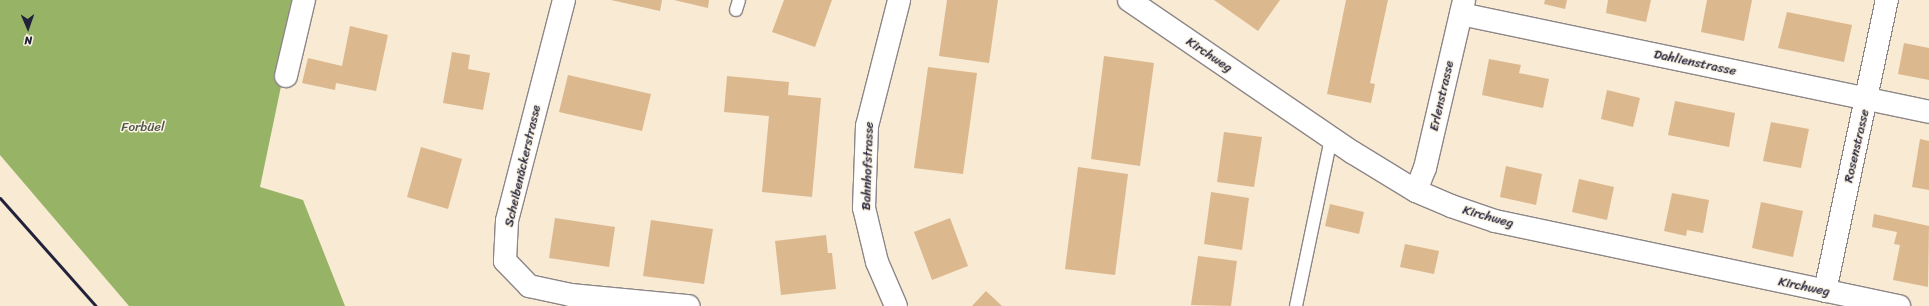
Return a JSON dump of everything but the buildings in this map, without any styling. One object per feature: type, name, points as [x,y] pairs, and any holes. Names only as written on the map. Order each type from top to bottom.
[{"type":"street","points":[[286,76],[304,0]]},
{"type":"street","name":"Scheibenäckerstrasse","points":[[564,0],[507,221],[505,261],[530,286],[571,295],[688,306]]},
{"type":"street","name":"Bahnhofstrasse","points":[[896,306],[877,262],[864,208],[867,126],[899,0]]},
{"type":"street","name":"Kirchweg","points":[[1129,0],[1331,138],[1416,191],[1451,206],[1495,221],[1899,306]]},
{"type":"street","name":"Rosenstrasse","points":[[1825,291],[1868,99],[1887,0]]},
{"type":"street","name":"Dahlienstrasse","points":[[1463,7],[1929,112]]},
{"type":"street","name":"Erlenstrasse","points":[[1416,191],[1425,168],[1463,7]]},
{"type":"lane","points":[[1296,306],[1331,138]]},
{"type":"green space","name":"Forbüel","points":[[0,0],[299,0],[260,187],[303,200],[345,306],[129,306],[0,155]]},
{"type":"railway","points":[[0,198],[96,306]]}]
